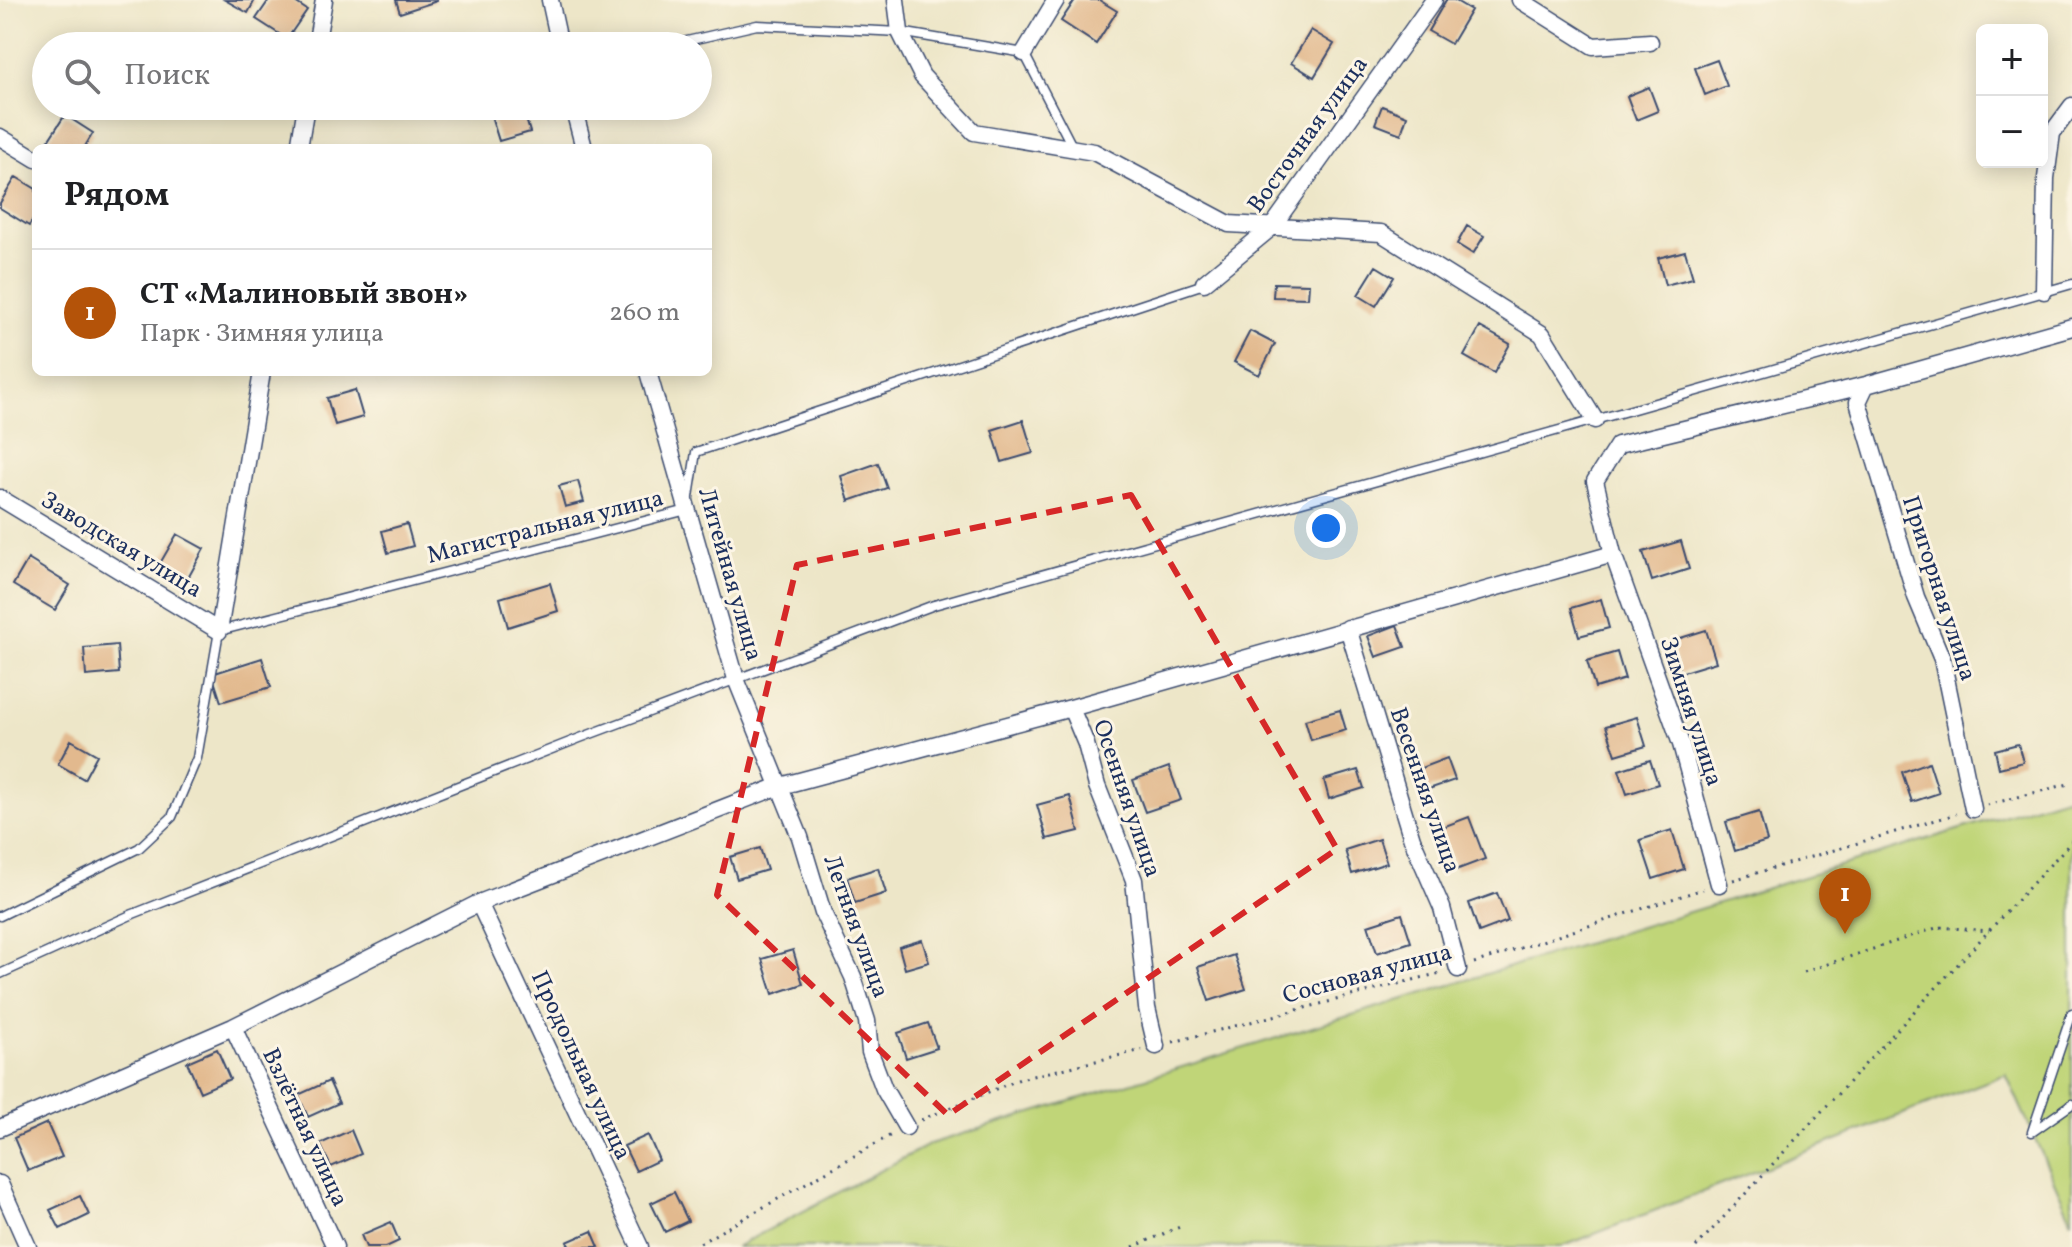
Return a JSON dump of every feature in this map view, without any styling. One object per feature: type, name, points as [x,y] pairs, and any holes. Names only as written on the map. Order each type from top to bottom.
[{"type":"street","points":[[318,32],[324,0]]},
{"type":"street","points":[[550,0],[557,32]]},
{"type":"street","points":[[896,0],[900,32],[922,76],[974,132],[1094,152],[1229,224],[1381,233],[1542,334],[1595,420]]},
{"type":"street","points":[[1024,53],[1056,0]]},
{"type":"street","name":"Восточная улица","points":[[1204,283],[1272,227],[1434,0]]},
{"type":"street","points":[[1520,0],[1593,46],[1650,42]]},
{"type":"street","points":[[2044,291],[2046,178],[2052,133],[2072,106]]},
{"type":"street","points":[[300,144],[304,120]]},
{"type":"street","points":[[577,120],[583,144]]},
{"type":"street","points":[[0,137],[32,157]]},
{"type":"street","name":"Зимняя улица","points":[[1719,884],[1681,744],[1613,554],[1595,481],[1618,445],[1866,385],[2072,327]]},
{"type":"street","points":[[219,631],[261,376]]},
{"type":"street","name":"Литейная улица","points":[[649,376],[736,679],[777,787]]},
{"type":"street","name":"Пригорная улица","points":[[1866,385],[1858,402],[1916,597],[1942,659],[1973,809]]},
{"type":"street","name":"Заводская улица","points":[[0,498],[219,631]]},
{"type":"street","points":[[0,1128],[233,1027],[479,903],[777,787],[1071,708],[1613,554]]},
{"type":"street","name":"Весенняя улица","points":[[1348,628],[1412,839],[1442,908],[1458,969]]},
{"type":"street","name":"Осенняя улица","points":[[1071,708],[1086,744],[1097,786],[1134,880],[1147,1008],[1156,1046]]},
{"type":"street","name":"Летняя улица","points":[[777,787],[800,837],[823,913],[853,977],[867,1021],[870,1052],[884,1089],[906,1127]]},
{"type":"street","name":"Продольная улица","points":[[479,903],[640,1247]]},
{"type":"street","name":"Взлётная улица","points":[[233,1027],[335,1247]]},
{"type":"street","points":[[0,1184],[28,1247]]},
{"type":"lane","points":[[712,35],[757,25],[900,32],[1024,53],[1073,148]]},
{"type":"lane","name":"Магистральная улица","points":[[219,631],[687,510],[696,452],[1204,283]]},
{"type":"lane","points":[[0,974],[133,914],[934,605],[2072,284]]},
{"type":"lane","points":[[0,916],[139,848],[172,817],[197,758],[219,631]]},
{"type":"lane","points":[[2072,1013],[2032,1132],[2072,1104]]},
{"type":"path","name":"Сосновая улица","points":[[693,1247],[906,1127],[1020,1079],[1458,969],[1719,884],[2072,783]]},
{"type":"path","points":[[1696,1247],[2072,841]]},
{"type":"path","points":[[1804,972],[1939,927],[1989,931]]},
{"type":"path","points":[[1133,1247],[1182,1226]]},
{"type":"highlighted area","points":[[1131,495],[1337,849],[948,1115],[717,895],[797,565]]},
{"type":"green space","points":[[2072,795],[2072,1221],[2006,1074],[1561,1247],[736,1247],[930,1144]]},
{"type":"building","points":[[225,0],[255,0],[248,13]]},
{"type":"building","points":[[269,0],[292,0],[307,10],[292,32],[276,32],[256,19]]},
{"type":"building","points":[[396,0],[437,0],[437,1],[400,13]]},
{"type":"building","points":[[1075,0],[1099,0],[1117,11],[1096,44],[1061,21]]},
{"type":"building","points":[[1446,0],[1454,0],[1471,10],[1451,44],[1428,31]]},
{"type":"building","points":[[1311,30],[1334,44],[1314,77],[1291,63]]},
{"type":"building","points":[[1717,60],[1727,86],[1705,95],[1695,68]]},
{"type":"building","points":[[1649,87],[1658,111],[1636,120],[1627,96]]},
{"type":"building","points":[[1382,106],[1407,116],[1401,134],[1375,124]]},
{"type":"building","points":[[62,120],[73,120],[93,133],[86,144],[53,144],[48,141]]},
{"type":"building","points":[[492,120],[526,120],[530,132],[499,141]]},
{"type":"building","points":[[16,177],[32,187],[32,221],[29,226],[0,208]]},
{"type":"building","points":[[1467,226],[1484,236],[1473,254],[1457,244]]},
{"type":"building","points":[[1685,251],[1693,278],[1665,285],[1658,258]]},
{"type":"building","points":[[1376,266],[1394,277],[1376,306],[1358,295]]},
{"type":"building","points":[[1274,283],[1309,284],[1308,298],[1273,297]]},
{"type":"building","points":[[1480,327],[1510,344],[1494,373],[1464,356]]},
{"type":"building","points":[[1250,331],[1275,344],[1259,375],[1234,362]]},
{"type":"building","points":[[355,390],[363,417],[335,425],[327,398]]},
{"type":"building","points":[[1023,420],[1033,453],[1002,462],[992,430]]},
{"type":"building","points":[[878,463],[887,488],[849,501],[841,476]]},
{"type":"building","points":[[578,481],[584,502],[565,507],[559,486]]},
{"type":"building","points":[[407,524],[413,546],[388,553],[382,531]]},
{"type":"building","points":[[177,534],[204,549],[187,580],[159,565]]},
{"type":"building","points":[[1681,541],[1689,569],[1652,581],[1643,552]]},
{"type":"building","points":[[28,559],[70,585],[55,610],[13,585]]},
{"type":"building","points":[[550,583],[558,611],[508,627],[500,598]]},
{"type":"building","points":[[1601,599],[1609,628],[1579,636],[1571,608]]},
{"type":"building","points":[[1397,625],[1405,647],[1376,657],[1368,636]]},
{"type":"building","points":[[1706,630],[1716,662],[1680,673],[1671,641]]},
{"type":"building","points":[[117,645],[119,673],[86,676],[84,648]]},
{"type":"building","points":[[1617,652],[1625,679],[1595,688],[1587,661]]},
{"type":"building","points":[[262,658],[271,687],[221,702],[212,674]]},
{"type":"building","points":[[1340,710],[1346,730],[1311,740],[1305,720]]},
{"type":"building","points":[[1637,717],[1646,746],[1616,755],[1606,726]]},
{"type":"building","points":[[71,740],[97,755],[84,779],[58,764]]},
{"type":"building","points":[[2018,744],[2023,762],[1999,768],[1995,750]]},
{"type":"building","points":[[1447,758],[1455,780],[1426,790],[1418,769]]},
{"type":"building","points":[[1650,760],[1658,784],[1627,794],[1619,770]]},
{"type":"building","points":[[1929,762],[1939,793],[1912,802],[1902,772]]},
{"type":"building","points":[[1169,767],[1181,800],[1145,812],[1133,780]]},
{"type":"building","points":[[1358,770],[1364,788],[1329,799],[1324,780]]},
{"type":"building","points":[[1070,796],[1079,831],[1047,839],[1037,805]]},
{"type":"building","points":[[1759,812],[1767,841],[1735,851],[1726,822]]},
{"type":"building","points":[[1469,817],[1485,859],[1456,870],[1440,828]]},
{"type":"building","points":[[1672,830],[1684,869],[1653,879],[1640,840]]},
{"type":"building","points":[[1379,839],[1387,863],[1352,874],[1345,850]]},
{"type":"building","points":[[760,848],[767,870],[737,879],[730,857]]},
{"type":"building","points":[[878,868],[886,893],[855,903],[847,878]]},
{"type":"building","points":[[1497,893],[1508,921],[1479,932],[1469,903]]},
{"type":"building","points":[[1402,914],[1411,942],[1377,953],[1368,925]]},
{"type":"building","points":[[922,940],[929,962],[905,969],[899,947]]},
{"type":"building","points":[[793,950],[803,984],[773,994],[762,959]]},
{"type":"building","points":[[1234,955],[1246,989],[1209,1001],[1198,967]]},
{"type":"building","points":[[928,1023],[937,1048],[906,1058],[898,1033]]},
{"type":"building","points":[[217,1049],[230,1079],[200,1092],[187,1062]]},
{"type":"building","points":[[329,1081],[339,1103],[308,1117],[298,1095]]},
{"type":"building","points":[[47,1123],[62,1157],[28,1171],[14,1138]]},
{"type":"building","points":[[351,1130],[361,1154],[331,1167],[320,1144]]},
{"type":"building","points":[[648,1135],[659,1160],[636,1171],[624,1146]]},
{"type":"building","points":[[674,1192],[688,1221],[665,1232],[651,1203]]},
{"type":"building","points":[[80,1196],[89,1215],[60,1229],[50,1210]]},
{"type":"building","points":[[391,1222],[399,1241],[386,1247],[366,1247],[361,1235]]},
{"type":"building","points":[[592,1231],[599,1247],[570,1247],[567,1242]]},
{"type":"place","name":"СТ «Малиновый звон»","points":[[1845,934]]}]
